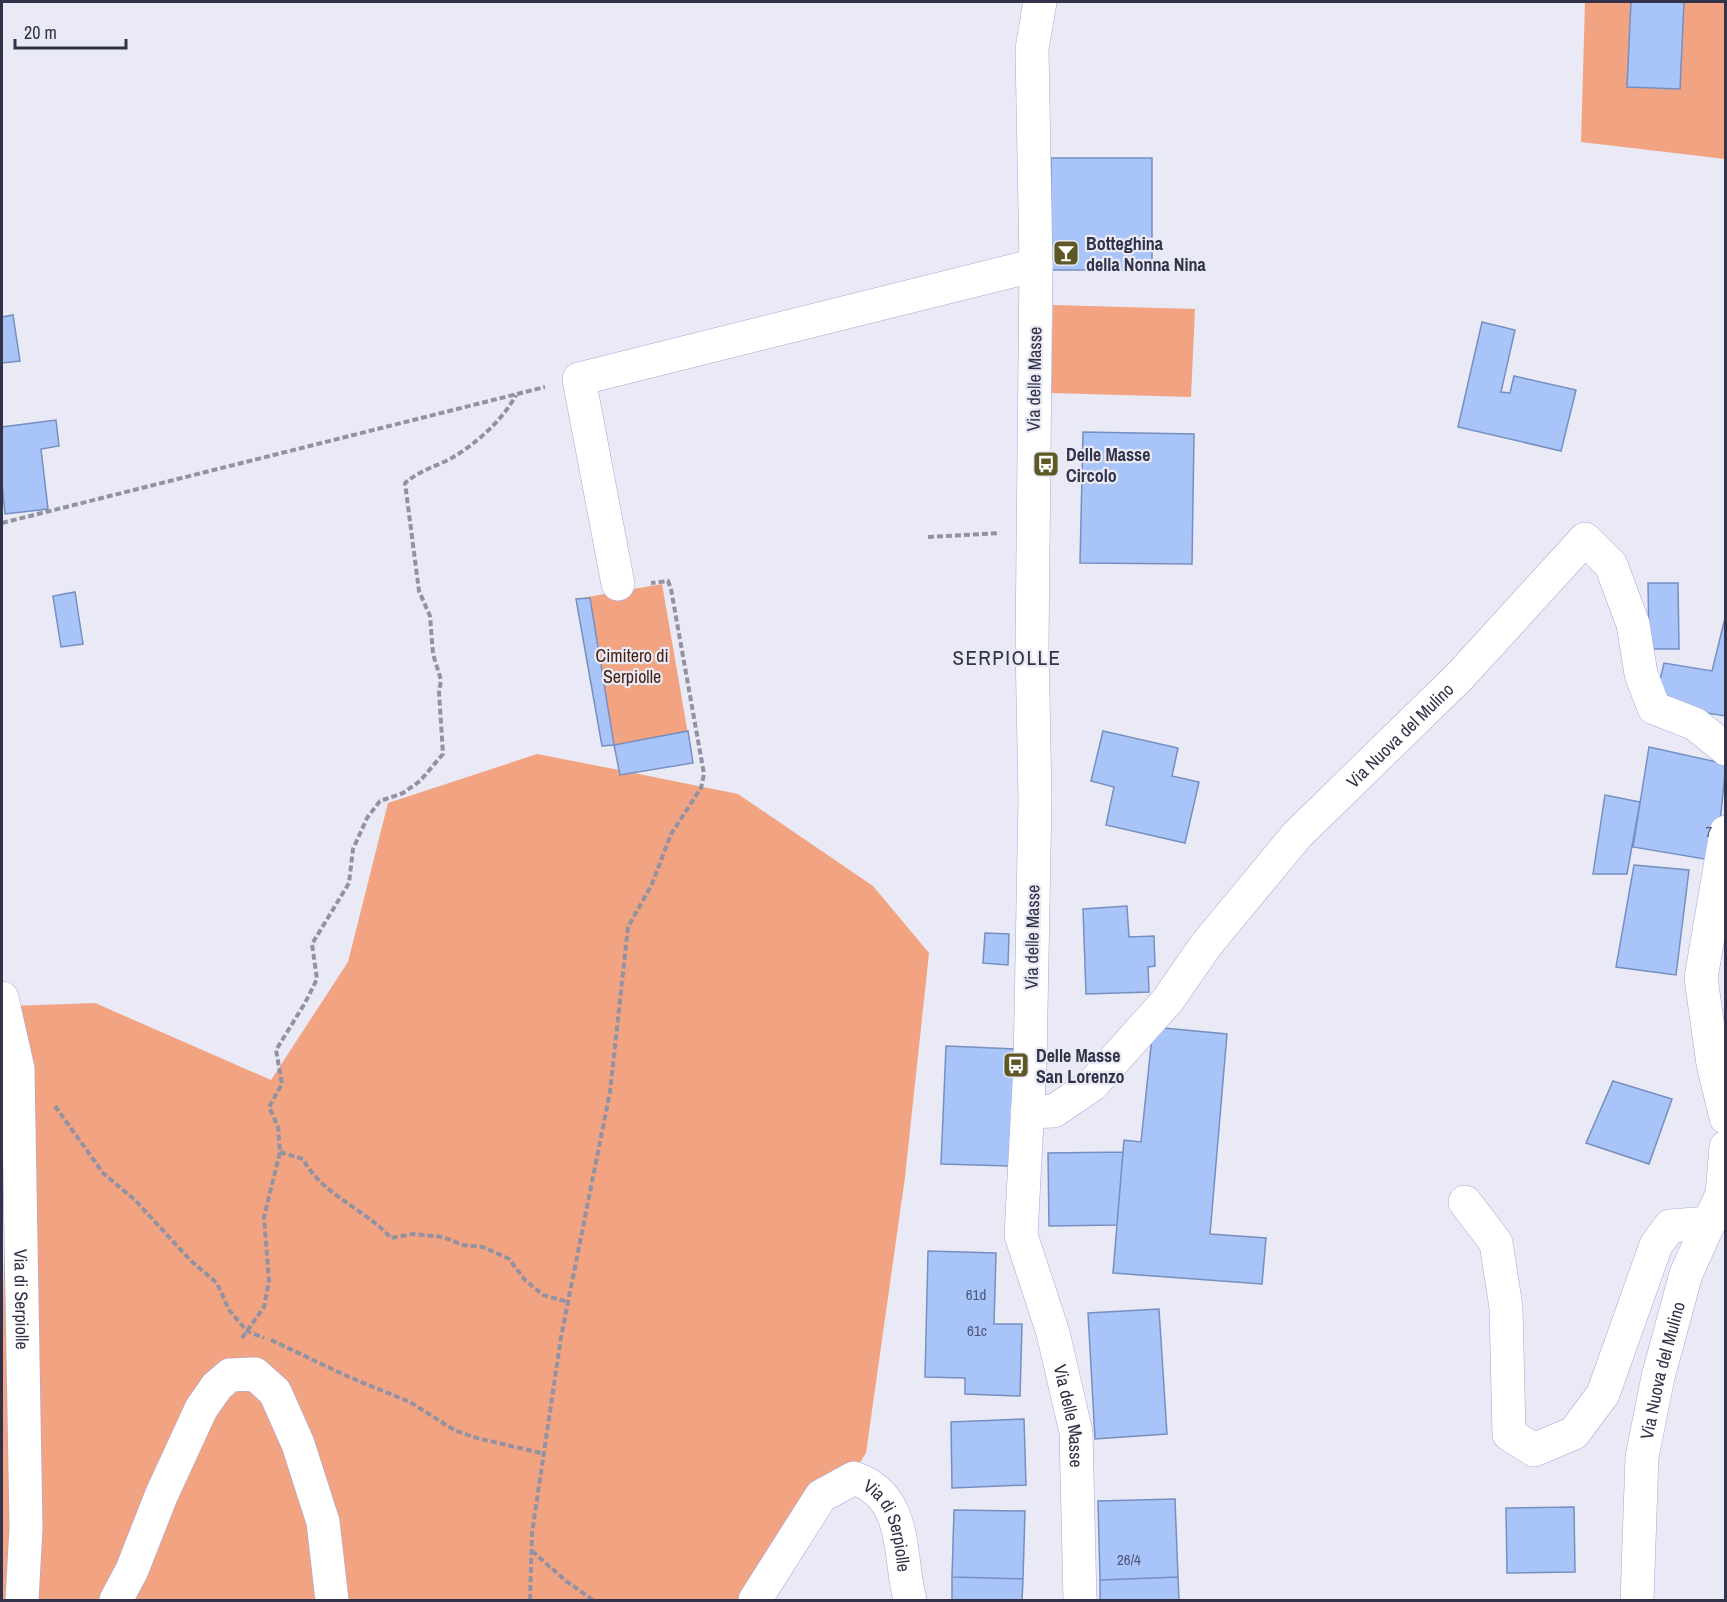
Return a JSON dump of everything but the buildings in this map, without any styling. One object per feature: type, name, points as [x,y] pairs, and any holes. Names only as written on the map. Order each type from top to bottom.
[{"type":"street","name":"Via delle Masse","points":[[1040,2],[1032,49],[1036,265],[1032,645],[1035,798],[1027,1112],[1021,1235],[1053,1333],[1076,1432],[1080,1600]]},
{"type":"street","points":[[618,584],[579,379],[1036,265]]},
{"type":"street","name":"Via Nuova del Mulino","points":[[1027,1112],[1054,1111],[1092,1085],[1168,1000],[1206,945],[1297,835],[1460,676],[1585,539],[1611,565],[1633,624],[1641,674],[1654,708],[1695,724],[1725,749]]},
{"type":"street","points":[[1725,832],[1701,978],[1713,1064],[1725,1118]]},
{"type":"street","name":"Via di Serpiolle","points":[[2,998],[18,1069],[26,1528],[22,1600]]},
{"type":"street","name":"Via Nuova del Mulino","points":[[1637,1600],[1642,1457],[1658,1377],[1686,1274],[1722,1194],[1725,1146]]},
{"type":"street","points":[[1465,1202],[1496,1243],[1506,1307],[1509,1434],[1534,1450],[1574,1433],[1603,1395],[1656,1245],[1670,1226],[1710,1223]]},
{"type":"street","points":[[116,1600],[132,1570],[161,1496],[201,1409],[217,1386],[230,1375],[255,1374],[275,1392],[298,1444],[318,1505],[332,1600]]},
{"type":"street","name":"Via di Serpiolle","points":[[755,1600],[821,1496],[854,1478],[876,1488],[893,1512],[900,1529],[910,1600]]},
{"type":"path","points":[[2,523],[579,379]]},
{"type":"path","points":[[230,1375],[233,1358],[247,1331],[264,1307],[269,1281],[264,1217],[280,1152],[278,1127],[269,1107],[282,1084],[276,1050],[305,1003],[316,979],[312,944],[349,883],[353,849],[367,818],[380,801],[403,793],[420,782],[443,754],[439,692],[441,680],[433,654],[429,616],[419,591],[405,483],[416,474],[450,459],[477,440],[510,406],[516,395]]},
{"type":"path","points":[[928,537],[992,533]]},
{"type":"path","points":[[530,1600],[532,1533],[568,1302],[610,1092],[628,927],[652,884],[671,834],[701,788],[704,774],[669,581],[628,586],[618,584]]},
{"type":"path","points":[[18,1069],[43,1085],[63,1119],[103,1173],[136,1201],[191,1261],[217,1283],[229,1310],[247,1331],[410,1401],[454,1430],[477,1438],[545,1454]]},
{"type":"path","points":[[280,1152],[303,1159],[311,1175],[378,1223],[391,1238],[413,1234],[443,1237],[464,1245],[483,1247],[509,1259],[525,1280],[543,1295],[568,1302]]},
{"type":"path","points":[[532,1551],[566,1581],[593,1600]]},
{"type":"green space","points":[[1585,2],[1725,2],[1725,159],[1581,142]]},
{"type":"green space","points":[[1053,305],[1195,309],[1191,397],[1050,393]]},
{"type":"green space","name":"Cimitero di Serpiolle","points":[[662,584],[693,763],[634,773],[738,794],[873,886],[929,953],[905,1177],[866,1453],[772,1600],[2,1600],[2,1344],[10,1006],[95,1003],[271,1080],[348,962],[388,803],[537,754],[619,770],[614,745],[602,746],[576,599]]},
{"type":"place","name":"Botteghina della Nonna Nina","points":[[1066,253]]},
{"type":"place","name":"Delle Masse Circolo","points":[[1046,464]]},
{"type":"place","name":"Delle Masse San Lorenzo","points":[[1016,1065]]},
{"type":"district","name":"SERPIOLLE","points":[[1007,657]]}]
